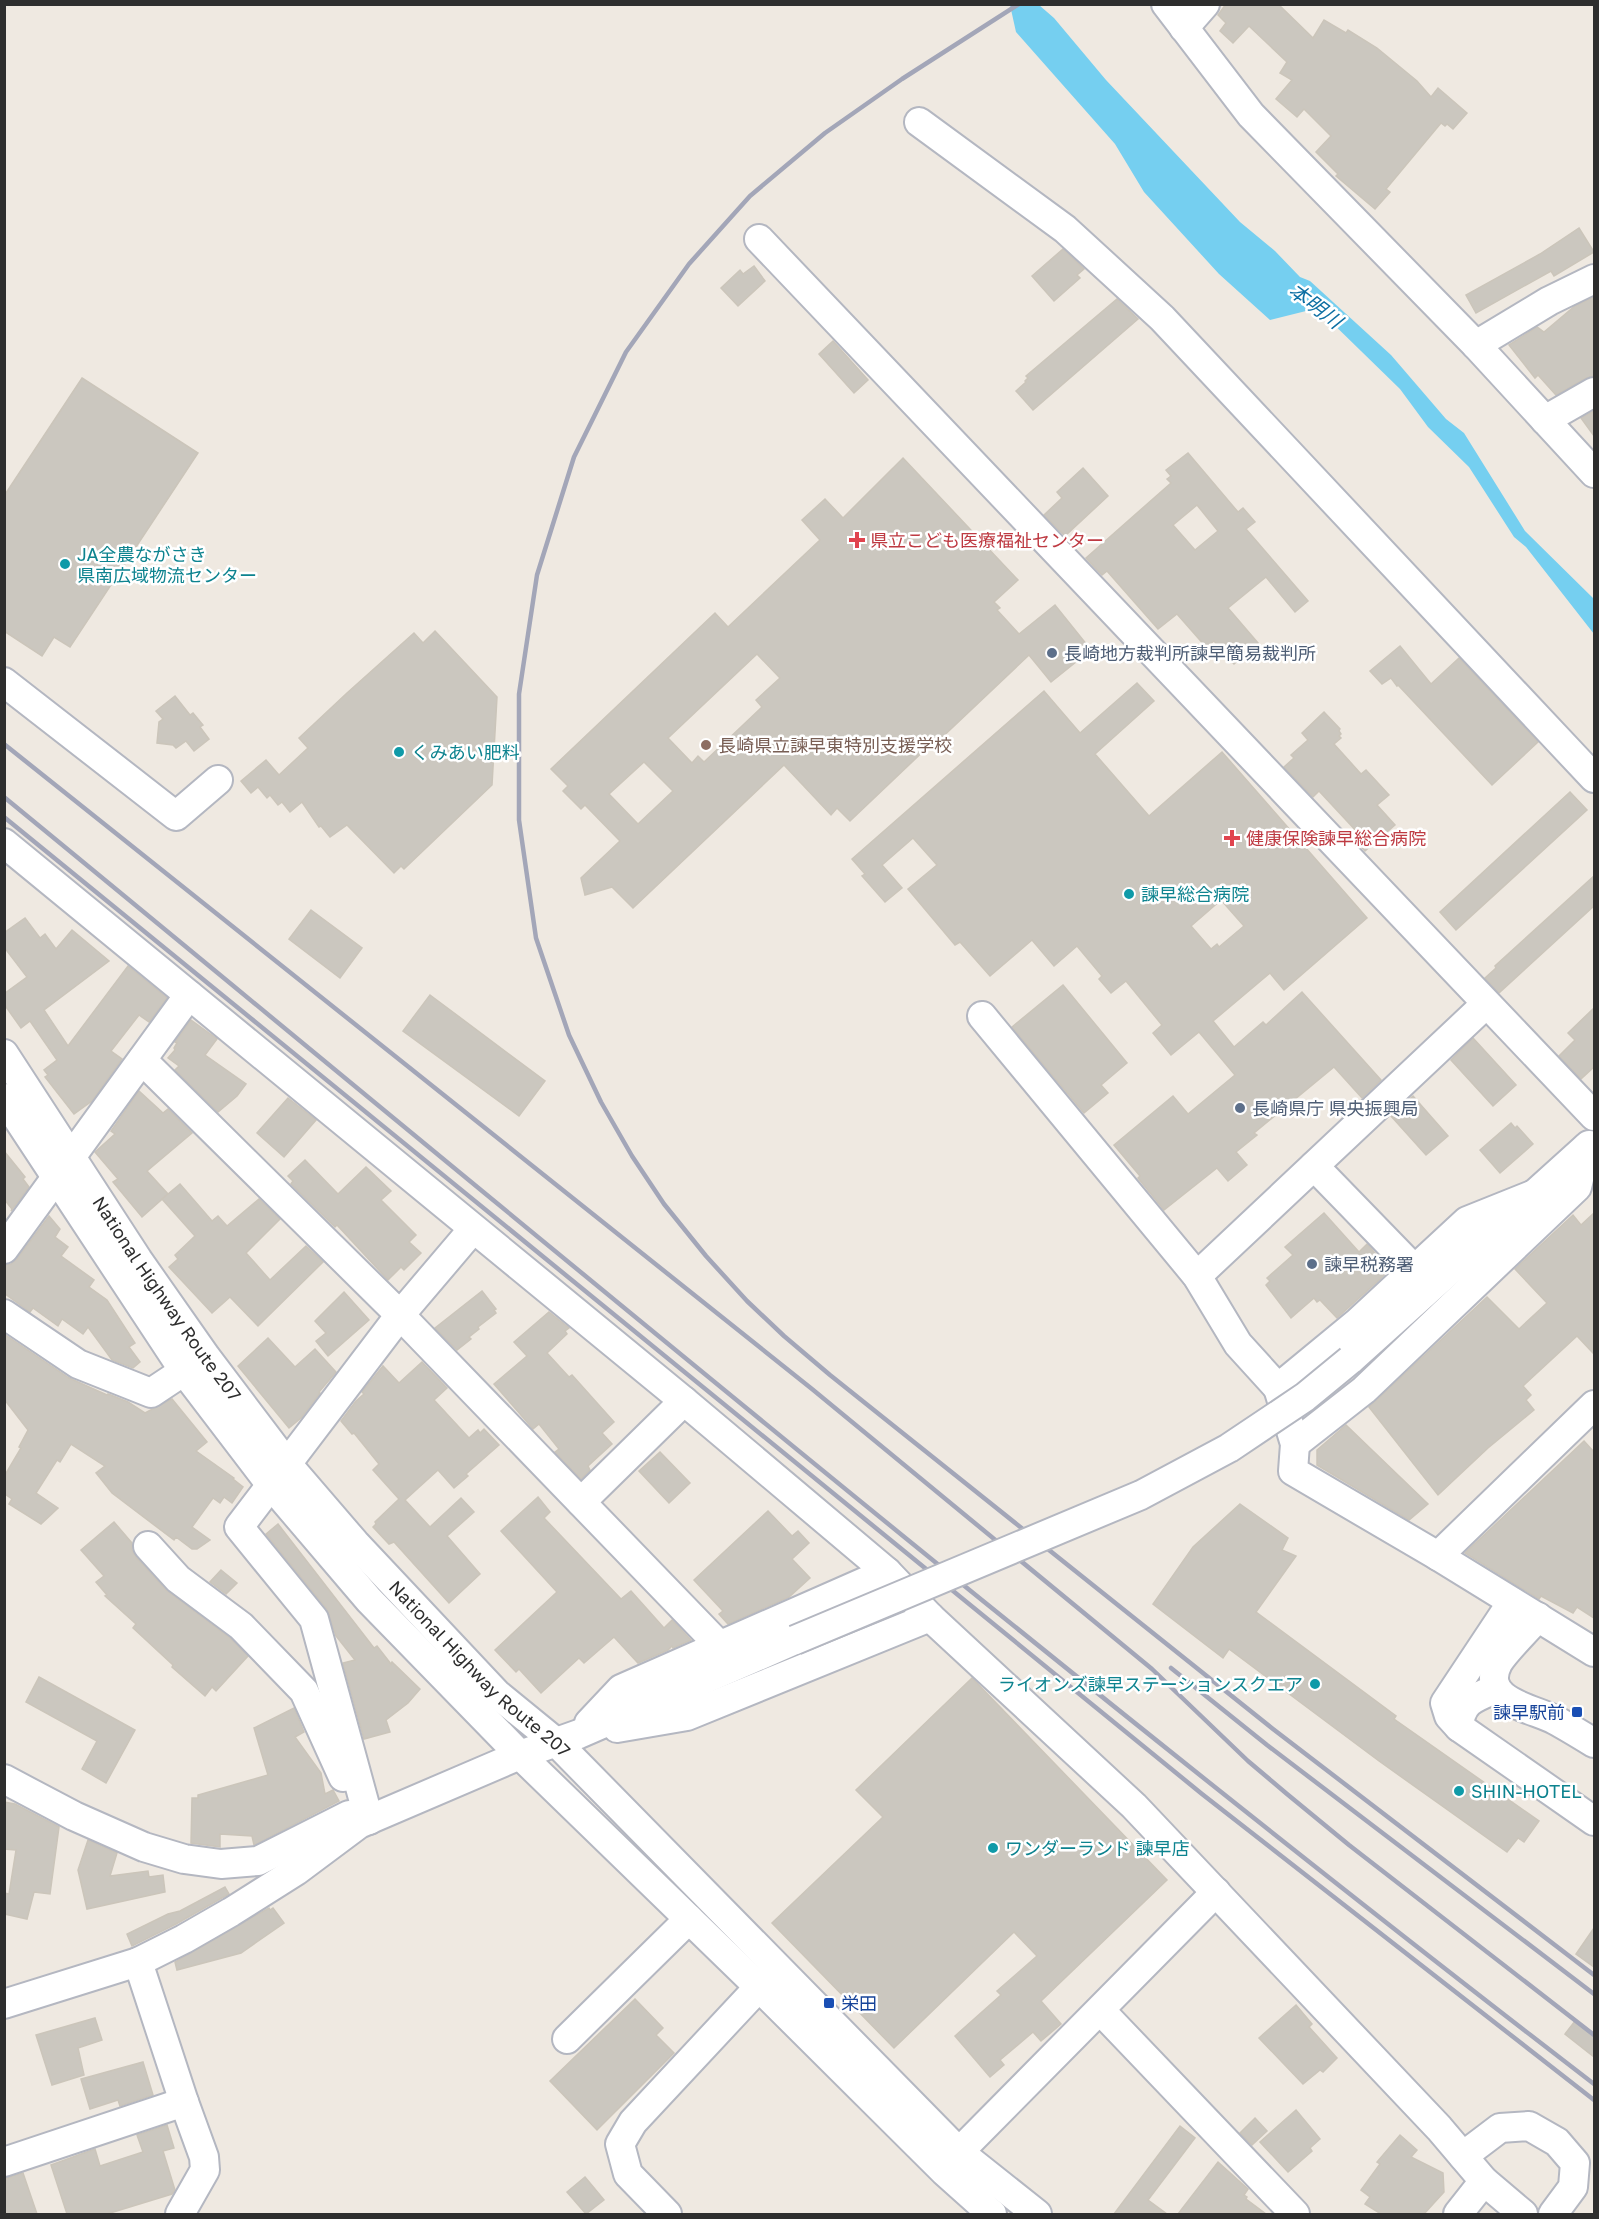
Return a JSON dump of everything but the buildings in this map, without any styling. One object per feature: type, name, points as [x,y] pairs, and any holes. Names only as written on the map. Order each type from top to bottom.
[{"type":"street","points":[[1166,4],[1251,115],[1476,345],[1594,473]]},
{"type":"street","points":[[1184,28],[1205,4]]},
{"type":"street","points":[[919,122],[1065,229],[1162,318],[1594,778]]},
{"type":"street","points":[[759,239],[1594,1116]]},
{"type":"street","points":[[1476,345],[1549,301],[1594,279]]},
{"type":"street","points":[[1545,420],[1594,392]]},
{"type":"street","points":[[4,682],[176,816],[218,780]]},
{"type":"street","points":[[4,843],[684,1401],[887,1572],[930,1617],[1134,1806],[1439,2128],[1510,2210]]},
{"type":"street","points":[[4,1249],[189,995]]},
{"type":"street","points":[[1197,1276],[1486,1004]]},
{"type":"street","points":[[982,1016],[1197,1276],[1238,1344],[1278,1388],[1295,1444],[1293,1471],[1438,1556],[1594,1652]]},
{"type":"street","points":[[4,1054],[64,1167],[195,1364],[369,1600],[520,1755],[759,1987],[952,2162],[992,2214]]},
{"type":"street","points":[[142,1060],[400,1315],[720,1646]]},
{"type":"street","points":[[4,1098],[64,1167]]},
{"type":"street","points":[[4,2004],[138,1962],[184,1939],[296,1871],[364,1816],[568,1738],[1142,1495],[1229,1448],[1305,1397],[1350,1360],[1537,1193],[1592,1148]]},
{"type":"street","points":[[1295,1444],[1364,1390],[1577,1187],[1592,1148]]},
{"type":"street","points":[[1314,1166],[1415,1270]]},
{"type":"street","points":[[1278,1388],[1359,1322],[1467,1221],[1537,1193]]},
{"type":"street","points":[[364,1816],[314,1619],[238,1527],[400,1315],[473,1229]]},
{"type":"street","points":[[4,1314],[78,1365],[151,1393],[195,1364]]},
{"type":"street","points":[[581,1502],[684,1401]]},
{"type":"street","points":[[1438,1556],[1594,1405]]},
{"type":"street","name":"National Highway Route 207","points":[[279,1475],[356,1543],[496,1694],[568,1738],[952,2162],[1037,2214]]},
{"type":"street","points":[[147,1546],[178,1579],[241,1626],[304,1691],[347,1785],[364,1816]]},
{"type":"street","points":[[568,1738],[621,1689],[887,1572]]},
{"type":"street","points":[[1512,1602],[1468,1665],[1445,1703],[1449,1716],[1458,1727],[1594,1821]]},
{"type":"street","points":[[568,1738],[687,1716],[930,1617]]},
{"type":"street","points":[[1538,1617],[1498,1663],[1494,1678],[1496,1689],[1508,1700],[1554,1719],[1594,1743]]},
{"type":"street","points":[[1458,1727],[1460,1713],[1473,1699],[1496,1689]]},
{"type":"street","points":[[4,1779],[74,1816],[144,1847],[184,1859],[221,1864],[258,1860],[353,1813],[364,1816]]},
{"type":"street","points":[[952,2162],[1216,1892]]},
{"type":"street","points":[[567,2039],[689,1919]]},
{"type":"street","points":[[138,1962],[204,2157],[205,2170],[179,2214]]},
{"type":"street","points":[[667,2214],[628,2174],[620,2144],[633,2122],[759,1987]]},
{"type":"street","points":[[1101,2011],[1295,2214]]},
{"type":"street","points":[[4,2162],[184,2102]]},
{"type":"street","points":[[1463,2156],[1500,2128],[1529,2126],[1557,2142],[1575,2163],[1573,2187],[1553,2214]]},
{"type":"street","points":[[1458,2214],[1484,2181]]},
{"type":"water","name":"本明川","points":[[1010,5],[1039,5],[1054,18],[1106,80],[1240,222],[1275,251],[1300,277],[1310,281],[1391,355],[1446,419],[1464,433],[1525,531],[1594,599],[1594,634],[1526,547],[1514,537],[1469,467],[1428,427],[1400,389],[1322,313],[1306,311],[1270,320],[1219,274],[1144,192],[1115,144],[1016,32]]},
{"type":"railway","points":[[1019,4],[902,79],[825,133],[750,196],[689,264],[626,352],[574,457],[537,575],[519,694],[519,820],[536,938],[569,1035],[601,1102],[632,1156],[664,1204],[706,1256],[747,1301],[830,1375],[1273,1729],[1594,1975]]},
{"type":"railway","points":[[4,744],[812,1389],[1152,1669],[1248,1761],[1287,1794],[1349,1845],[1594,2035]]},
{"type":"railway","points":[[4,797],[993,1609],[1192,1769],[1594,2084]]},
{"type":"railway","points":[[4,817],[1202,1794],[1594,2100]]},
{"type":"railway","points":[[1171,1668],[1267,1745],[1594,1994]]},
{"type":"place","name":"県立こども医療福祉センター","points":[[857,540]]},
{"type":"place","name":"JA全農ながさき 県南広域物流センター","points":[[65,564]]},
{"type":"place","name":"長崎地方裁判所諫早簡易裁判所","points":[[1052,653]]},
{"type":"place","name":"長崎県立諫早東特別支援学校","points":[[706,745]]},
{"type":"place","name":"くみあい肥料","points":[[399,752]]},
{"type":"place","name":"健康保険諫早総合病院","points":[[1232,838]]},
{"type":"place","name":"諫早総合病院","points":[[1129,894]]},
{"type":"place","name":"長崎県庁 県央振興局","points":[[1240,1108]]},
{"type":"place","name":"諫早税務署","points":[[1312,1264]]},
{"type":"place","name":"ライオンズ諫早ステーションスクエア","points":[[1315,1684]]},
{"type":"place","name":"諫早駅前","points":[[1577,1712]]},
{"type":"place","name":"SHIN-HOTEL","points":[[1459,1791]]},
{"type":"place","name":"ワンダーランド 諫早店","points":[[993,1848]]},
{"type":"place","name":"栄田","points":[[829,2003]]}]
